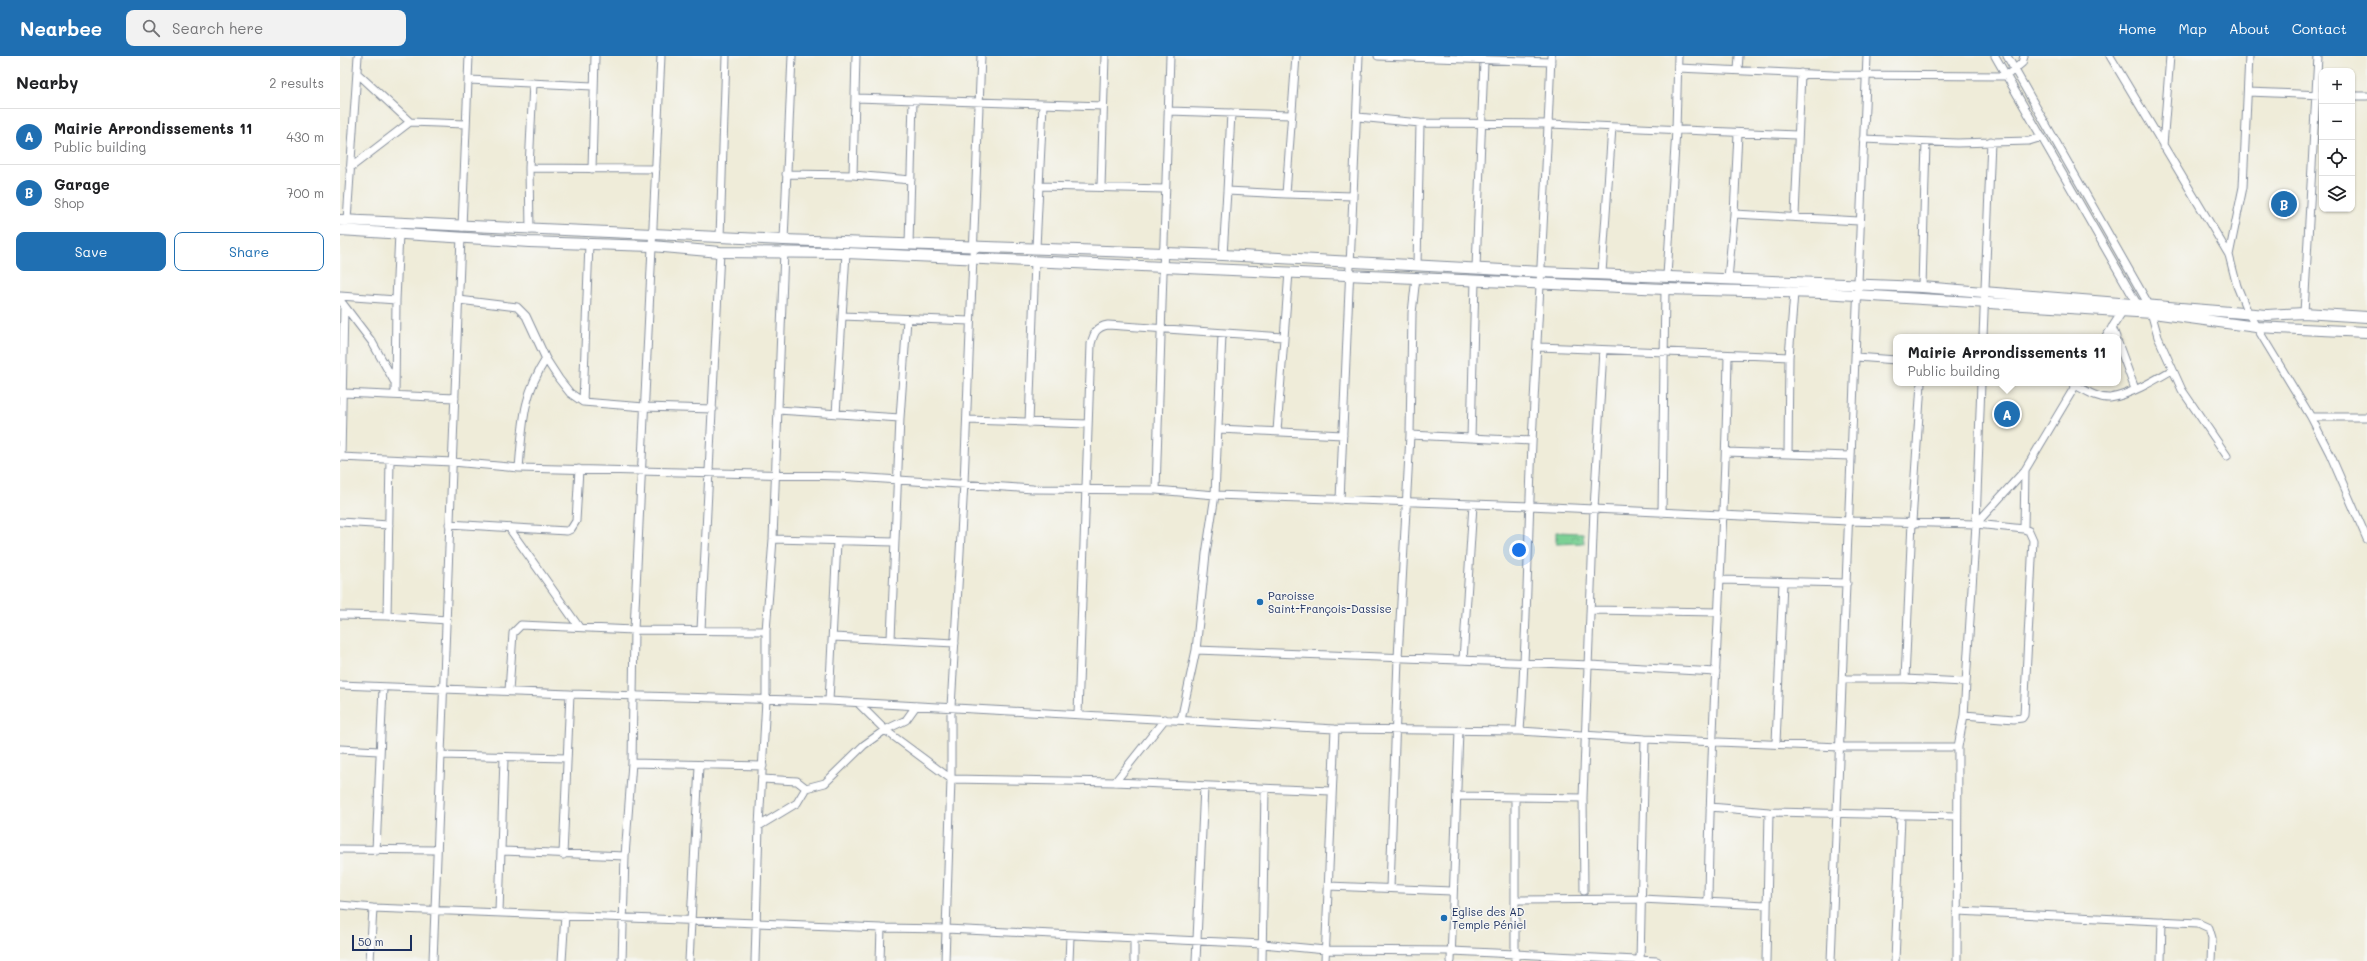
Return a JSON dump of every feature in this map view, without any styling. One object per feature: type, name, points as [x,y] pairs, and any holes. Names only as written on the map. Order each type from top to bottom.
[{"type":"main road","points":[[344,220],[589,244],[652,246],[720,252],[784,251],[846,253],[973,260],[1289,272],[1351,276],[1416,277],[1666,289],[1985,299],[2151,309],[2248,312],[2267,315],[2304,313],[2367,317]]},
{"type":"main road","points":[[340,230],[399,233],[530,230],[653,233],[784,240],[1036,247],[1223,255],[1541,272],[1602,273],[1922,287],[1985,299],[2122,312],[2139,308]]},
{"type":"main road","points":[[2151,309],[2256,327],[2367,332]]},
{"type":"street","points":[[344,220],[350,168],[358,56]]},
{"type":"street","points":[[433,961],[433,910],[442,755],[442,688],[447,620],[449,524],[460,300],[461,232],[469,56]]},
{"type":"street","points":[[592,169],[593,86],[595,56]]},
{"type":"street","points":[[622,961],[625,856],[632,763],[634,630],[661,56]]},
{"type":"street","points":[[720,237],[726,56]]},
{"type":"street","points":[[784,240],[792,56]]},
{"type":"street","points":[[853,175],[856,56]]},
{"type":"street","points":[[945,961],[951,779],[951,706],[967,420],[973,245],[981,103],[981,56]]},
{"type":"street","points":[[1100,187],[1105,56]]},
{"type":"street","points":[[1156,490],[1170,56]]},
{"type":"street","points":[[1286,194],[1296,56]]},
{"type":"street","points":[[1340,500],[1351,276],[1353,196],[1358,117],[1359,56]]},
{"type":"street","points":[[1378,56],[1484,61],[1551,59],[1550,124],[1541,272],[1539,347],[1532,441],[1525,664],[1520,731]]},
{"type":"street","points":[[1666,276],[1676,130],[1678,56]]},
{"type":"street","points":[[1738,70],[1739,56]]},
{"type":"street","points":[[1830,961],[1835,813],[1840,747],[1847,583],[1850,456],[1856,357],[1859,221],[1867,56]]},
{"type":"street","points":[[1995,56],[2139,308]]},
{"type":"street","points":[[2007,56],[2151,309],[2158,337],[2182,390],[2227,456]]},
{"type":"street","points":[[1678,68],[1802,73],[2006,76],[2015,71],[2022,63],[2024,56]]},
{"type":"street","points":[[2110,56],[2229,255],[2237,286],[2248,312],[2310,416],[2330,454],[2367,538]]},
{"type":"street","points":[[2164,146],[2170,56]]},
{"type":"street","points":[[2229,255],[2243,187],[2249,56]]},
{"type":"street","points":[[2304,313],[2319,95],[2318,56]]},
{"type":"street","points":[[1476,268],[1484,61]]},
{"type":"street","points":[[357,73],[410,122]]},
{"type":"street","points":[[1795,216],[1797,135],[1802,73]]},
{"type":"street","points":[[468,80],[593,86]]},
{"type":"street","points":[[530,230],[529,168],[533,83]]},
{"type":"street","points":[[2248,92],[2319,95]]},
{"type":"street","points":[[2355,96],[2367,96]]},
{"type":"street","points":[[856,98],[1103,106]]},
{"type":"street","points":[[910,244],[913,101]]},
{"type":"street","points":[[1036,247],[1043,105]]},
{"type":"street","points":[[1169,111],[1291,115]]},
{"type":"street","points":[[1223,255],[1231,113]]},
{"type":"street","points":[[1358,117],[1420,123],[1550,124],[1738,134],[1797,135]]},
{"type":"street","points":[[350,168],[410,122],[465,124]]},
{"type":"street","points":[[1417,265],[1420,123]]},
{"type":"street","points":[[1602,273],[1612,127]]},
{"type":"street","points":[[1728,279],[1734,214],[1738,134]]},
{"type":"street","points":[[1863,138],[1926,142],[2029,141],[2042,137]]},
{"type":"street","points":[[1983,334],[1991,141]]},
{"type":"street","points":[[1922,287],[1926,142]]},
{"type":"street","points":[[529,168],[656,170]]},
{"type":"street","points":[[786,174],[853,175],[911,180]]},
{"type":"street","points":[[1038,186],[1165,190]]},
{"type":"street","points":[[1227,191],[1353,196]]},
{"type":"street","points":[[1734,214],[1795,216],[1859,221]]},
{"type":"street","points":[[395,395],[396,300],[399,233]]},
{"type":"street","points":[[583,402],[589,244]]},
{"type":"street","points":[[755,961],[759,826],[766,700],[766,631],[773,539],[784,251]]},
{"type":"street","points":[[701,630],[720,252]]},
{"type":"street","points":[[836,414],[846,253]]},
{"type":"street","points":[[1029,422],[1035,262]]},
{"type":"street","points":[[1277,432],[1289,272]]},
{"type":"street","points":[[1390,888],[1397,729],[1398,658],[1410,435],[1412,313],[1416,277]]},
{"type":"street","points":[[1470,438],[1475,280]]},
{"type":"street","points":[[1662,512],[1666,289]]},
{"type":"street","points":[[1788,454],[1789,356],[1794,293]]},
{"type":"street","points":[[340,296],[396,300]]},
{"type":"street","points":[[460,300],[517,306],[526,316],[546,359],[570,393],[583,402],[644,407],[712,409]]},
{"type":"street","points":[[342,304],[372,342],[394,381]]},
{"type":"street","points":[[342,304],[343,393],[340,458],[453,462],[519,468],[709,472],[898,479],[1033,489],[1156,490],[1215,496],[1530,506],[1848,521],[1976,524],[2024,529],[2028,531],[2034,540],[2024,715],[2022,718],[2014,720],[1964,715]]},
{"type":"street","points":[[2108,334],[2122,312]]},
{"type":"street","points":[[842,316],[970,321]]},
{"type":"street","points":[[891,639],[900,418],[907,319]]},
{"type":"street","points":[[1078,714],[1088,490],[1088,424],[1091,344],[1097,329],[1108,325],[1160,330],[1283,337]]},
{"type":"street","points":[[2112,327],[2115,334]]},
{"type":"street","points":[[1181,720],[1196,650],[1206,554],[1215,496],[1222,334]]},
{"type":"street","points":[[1539,347],[1789,356]]},
{"type":"street","points":[[1584,891],[1583,798],[1590,665],[1594,509],[1603,350]]},
{"type":"street","points":[[2121,352],[2134,389]]},
{"type":"street","points":[[1708,903],[1711,741],[1719,612],[1726,452],[1728,354]]},
{"type":"street","points":[[1856,357],[1893,360]]},
{"type":"street","points":[[519,468],[526,403],[534,378],[546,359]]},
{"type":"street","points":[[2079,386],[2095,395],[2110,398],[2149,384],[2172,370]]},
{"type":"street","points":[[1905,679],[1912,522],[1921,386]]},
{"type":"street","points":[[1957,961],[1958,747],[1964,715],[1964,682],[1976,524],[1981,386]]},
{"type":"street","points":[[1976,524],[2024,470],[2075,386]]},
{"type":"street","points":[[343,393],[455,398]]},
{"type":"street","points":[[778,410],[900,418]]},
{"type":"street","points":[[2310,416],[2367,417]]},
{"type":"street","points":[[967,420],[1088,424]]},
{"type":"street","points":[[1219,429],[1343,435]]},
{"type":"street","points":[[1410,435],[1532,441]]},
{"type":"street","points":[[1726,452],[1850,456]]},
{"type":"street","points":[[387,616],[390,460]]},
{"type":"street","points":[[449,524],[567,531],[571,529],[576,521],[579,469]]},
{"type":"street","points":[[2024,470],[2024,529]]},
{"type":"street","points":[[1463,660],[1473,505]]},
{"type":"street","points":[[340,522],[389,525]]},
{"type":"street","points":[[509,528],[580,627]]},
{"type":"street","points":[[773,539],[836,542],[894,542]]},
{"type":"street","points":[[829,700],[833,638],[836,542]]},
{"type":"street","points":[[1720,580],[1847,583]]},
{"type":"street","points":[[1776,743],[1783,582]]},
{"type":"street","points":[[1591,610],[1719,612]]},
{"type":"street","points":[[340,615],[447,620]]},
{"type":"street","points":[[509,691],[513,634],[518,626],[634,630],[766,631]]},
{"type":"street","points":[[833,638],[891,639],[955,643]]},
{"type":"street","points":[[1196,650],[1463,660],[1525,664],[1590,665],[1716,672]]},
{"type":"street","points":[[1842,679],[1905,679],[1964,682]]},
{"type":"street","points":[[340,685],[634,696],[766,700],[829,700],[859,704],[951,706],[1336,729],[1520,731],[1645,739],[1776,743],[1840,747],[1958,747]]},
{"type":"street","points":[[376,851],[383,687]]},
{"type":"street","points":[[563,854],[570,694]]},
{"type":"street","points":[[859,704],[885,730],[951,779],[1116,782],[1264,790],[1332,791]]},
{"type":"street","points":[[759,826],[797,803],[806,788],[825,783],[864,745],[885,730],[906,720],[916,706]]},
{"type":"street","points":[[1116,782],[1164,719]]},
{"type":"street","points":[[1325,961],[1336,729]]},
{"type":"street","points":[[1451,961],[1452,891],[1459,796],[1459,730]]},
{"type":"street","points":[[1640,960],[1645,739]]},
{"type":"street","points":[[340,749],[380,751]]},
{"type":"street","points":[[442,755],[504,758],[567,758]]},
{"type":"street","points":[[499,912],[503,851],[504,758]]},
{"type":"street","points":[[632,763],[699,766],[762,766]]},
{"type":"street","points":[[688,961],[699,766]]},
{"type":"street","points":[[762,779],[797,781],[806,788]]},
{"type":"street","points":[[1196,961],[1204,787]]},
{"type":"street","points":[[1262,961],[1264,790]]},
{"type":"street","points":[[1459,796],[1583,798]]},
{"type":"street","points":[[1515,798],[1515,958]]},
{"type":"street","points":[[1710,807],[1768,812],[1957,816]]},
{"type":"street","points":[[1766,961],[1768,812]]},
{"type":"street","points":[[1895,961],[1901,816]]},
{"type":"street","points":[[340,849],[376,851],[436,850]]},
{"type":"street","points":[[503,851],[625,856]]},
{"type":"street","points":[[1328,886],[1452,891]]},
{"type":"street","points":[[1516,900],[1641,899],[1766,905]]},
{"type":"street","points":[[340,905],[373,908],[691,921],[946,929],[1134,939],[1198,940],[1325,950],[1452,952],[1515,958],[1657,961]]},
{"type":"street","points":[[370,961],[373,908]]},
{"type":"street","points":[[1958,911],[2198,923],[2209,928],[2212,938],[2211,961]]},
{"type":"street","points":[[562,961],[564,915]]},
{"type":"street","points":[[2161,961],[2162,920]]},
{"type":"street","points":[[880,961],[881,928]]},
{"type":"street","points":[[1069,961],[1070,936]]},
{"type":"street","points":[[1134,939],[1134,961]]},
{"type":"green space","points":[[1556,532],[1583,533],[1584,543],[1556,544]]},
{"type":"place","name":"Garage","points":[[2284,204]]},
{"type":"place","name":"Mairie Arrondissements 11","points":[[2007,414]]},
{"type":"place","name":"Paroisse Saint-François-Dassise","points":[[1260,602]]},
{"type":"place","name":"Eglise des AD Temple Péniel","points":[[1444,918]]}]
